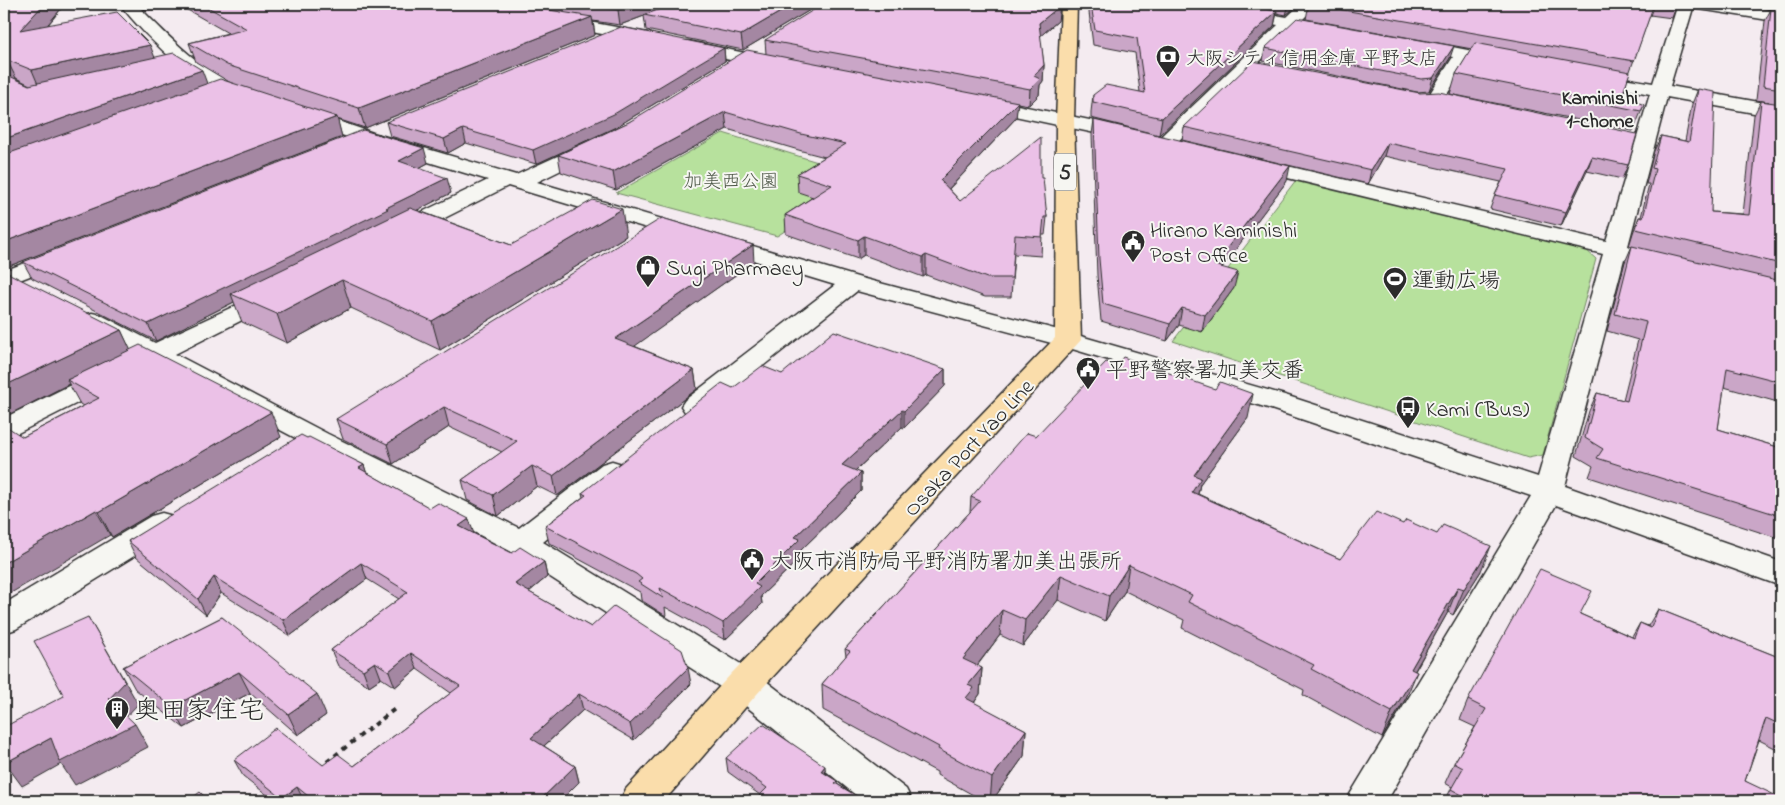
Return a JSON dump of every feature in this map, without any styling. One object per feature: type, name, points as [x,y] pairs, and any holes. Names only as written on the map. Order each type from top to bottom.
[{"type":"main road","name":"5","points":[[1068,340],[1065,120],[1069,4]]},
{"type":"main road","name":"Osaka Port Yao Line","points":[[640,801],[744,684],[1068,340]]},
{"type":"street","points":[[128,4],[185,63],[203,77],[227,90],[366,137],[853,284],[1068,340],[1278,402],[1549,491],[1781,574]]},
{"type":"street","points":[[1188,4],[1349,33]]},
{"type":"street","points":[[965,101],[1065,120],[1174,145],[1247,65],[1310,4]]},
{"type":"street","points":[[1366,801],[1549,491],[1616,250],[1635,139],[1660,90],[1686,4]]},
{"type":"street","points":[[1696,4],[1781,17]]},
{"type":"street","points":[[545,19],[664,41],[754,54],[794,68]]},
{"type":"street","points":[[586,46],[646,22]]},
{"type":"street","points":[[1396,42],[1520,64]]},
{"type":"street","points":[[721,73],[754,54]]},
{"type":"street","points":[[1436,98],[1464,54]]},
{"type":"street","points":[[166,67],[185,63]]},
{"type":"street","points":[[1247,65],[1266,69]]},
{"type":"street","points":[[1567,73],[1781,112]]},
{"type":"street","points":[[208,97],[227,90]]},
{"type":"street","points":[[1417,99],[1436,98],[1455,102]]},
{"type":"street","points":[[339,148],[392,127]]},
{"type":"street","points":[[383,240],[512,181],[606,141]]},
{"type":"street","points":[[1231,159],[1689,268]]},
{"type":"street","points":[[635,241],[660,226]]},
{"type":"street","points":[[5,277],[80,249]]},
{"type":"street","points":[[5,277],[33,291]]},
{"type":"street","points":[[675,422],[853,284]]},
{"type":"street","points":[[4,429],[287,288]]},
{"type":"street","points":[[68,308],[156,353],[303,442],[520,542],[744,684],[892,801]]},
{"type":"street","points":[[303,442],[343,424]]},
{"type":"street","points":[[520,542],[629,458]]},
{"type":"street","points":[[4,620],[190,507]]},
{"type":"path","points":[[314,772],[396,708]]},
{"type":"green space","name":"加美西公園","points":[[723,133],[834,167],[848,190],[777,236],[616,193]]},
{"type":"green space","name":"運動広場","points":[[1296,180],[1585,249],[1596,259],[1543,455],[1528,458],[1173,341]]},
{"type":"building","points":[[4,4],[44,4],[20,30],[117,12],[150,45],[32,70],[7,60],[4,61]]},
{"type":"building","points":[[202,4],[512,4],[592,17],[359,108],[227,65],[189,43],[247,29]]},
{"type":"building","points":[[577,4],[636,4],[618,10]]},
{"type":"building","points":[[675,4],[794,4],[741,35],[644,15]]},
{"type":"building","points":[[823,4],[1060,4],[1060,6],[1039,23],[1044,65],[1034,76],[1040,79],[1030,89],[765,40]]},
{"type":"building","points":[[1091,4],[1233,4],[1277,11],[1162,118],[1093,102],[1093,95],[1106,85],[1145,93],[1137,38],[1095,30]]},
{"type":"building","points":[[1309,4],[1654,4],[1634,61]]},
{"type":"building","points":[[1771,9],[1781,10],[1781,89],[1763,86]]},
{"type":"building","points":[[1297,18],[1454,46],[1433,78],[1421,79],[1265,48]]},
{"type":"building","points":[[621,27],[724,48],[614,114],[533,150],[463,129],[444,139],[386,122]]},
{"type":"building","points":[[1475,43],[1630,72],[1622,96],[1644,105],[1641,111],[1456,74]]},
{"type":"building","points":[[747,50],[1018,102],[940,180],[960,201],[1041,137],[1041,178],[1043,178],[1047,217],[1044,217],[1042,237],[1015,235],[1012,278],[987,278],[926,255],[923,257],[864,236],[858,240],[785,215],[832,185],[797,174],[846,144],[801,134],[725,112],[613,172],[558,155],[629,122]]},
{"type":"building","points":[[174,53],[202,70],[4,139],[5,74],[29,85]]},
{"type":"building","points":[[1253,61],[1420,93],[1439,92],[1637,134],[1628,165],[1592,157],[1566,212],[1495,195],[1508,169],[1388,143],[1371,170],[1184,127]]},
{"type":"building","points":[[220,79],[337,117],[4,242],[4,155]]},
{"type":"building","points":[[1698,89],[1715,92],[1711,212],[1749,215],[1761,101],[1781,104],[1781,264],[1636,229],[1639,217],[1643,218],[1655,169],[1652,168],[1661,136],[1689,142]]},
{"type":"building","points":[[1094,120],[1290,166],[1214,265],[1238,272],[1205,315],[1182,308],[1170,324],[1103,304],[1099,259]]},
{"type":"building","points":[[363,130],[424,148],[399,161],[447,178],[386,208],[388,209],[148,324],[23,262]]},
{"type":"building","points":[[593,200],[622,209],[432,321],[342,280],[277,314],[231,294],[410,208],[511,245]]},
{"type":"building","points":[[662,218],[753,245],[615,339],[694,370],[553,476],[532,466],[493,495],[462,480],[517,441],[444,407],[387,444],[336,419]]},
{"type":"building","points":[[1632,246],[1781,281],[1781,382],[1727,368],[1718,429],[1781,448],[1781,516],[1597,458],[1603,449],[1585,438],[1597,393],[1627,401],[1646,322],[1615,314]]},
{"type":"building","points":[[4,271],[121,330],[4,386]]},
{"type":"building","points":[[834,331],[945,369],[904,411],[902,410],[842,465],[861,473],[795,537],[800,539],[755,584],[760,587],[723,623],[660,588],[663,598],[638,582],[642,579],[636,574],[545,526],[586,495],[582,493],[722,383],[733,388],[762,366],[782,374]]},
{"type":"building","points":[[140,345],[271,412],[99,512],[96,510],[4,563],[4,425],[23,437],[99,398],[67,380]]},
{"type":"building","points":[[1123,357],[1215,389],[1220,382],[1253,394],[1194,475],[1201,478],[1192,492],[1340,559],[1376,512],[1403,524],[1406,520],[1437,534],[1443,525],[1491,546],[1464,589],[1458,587],[1411,669],[1417,672],[1392,712],[1311,669],[1314,665],[1188,602],[1192,595],[1129,565],[1109,596],[1061,575],[1025,620],[1002,610],[963,659],[982,668],[968,685],[974,688],[966,698],[1026,730],[992,778],[822,684],[850,651],[845,649],[980,501],[971,497],[1027,433],[1036,436],[1106,362],[1116,365]]},
{"type":"building","points":[[301,435],[309,437],[364,465],[359,468],[430,508],[438,503],[469,519],[459,526],[512,553],[520,547],[544,562],[515,584],[591,627],[614,606],[682,650],[688,668],[630,724],[579,694],[531,738],[575,766],[539,801],[314,801],[297,787],[282,798],[234,760],[276,728],[323,765],[338,754],[354,766],[460,686],[411,653],[389,671],[375,662],[363,670],[331,650],[408,592],[361,563],[283,620],[214,577],[198,599],[128,541]]},
{"type":"building","points":[[1540,569],[1592,591],[1580,614],[1634,638],[1640,623],[1651,628],[1658,609],[1781,658],[1781,725],[1766,718],[1745,781],[1781,798],[1781,801],[1473,801],[1451,789],[1463,768],[1454,763],[1486,709],[1468,700]]},
{"type":"building","points":[[88,617],[125,682],[109,699],[135,724],[60,762],[51,738],[5,763],[4,727],[64,696],[34,641]]},
{"type":"building","points":[[222,617],[317,694],[288,714],[239,672],[172,707],[123,667]]},
{"type":"building","points":[[763,724],[825,766],[821,771],[837,781],[835,783],[865,801],[769,801],[760,795],[767,788],[726,758]]},
{"type":"building","points":[[200,792],[209,801],[188,801]]},
{"type":"place","name":"大阪シティ信用金庫 平野支店","points":[[1168,78]]},
{"type":"place","name":"Hirano Kaminishi Post Office","points":[[1133,263]]},
{"type":"place","name":"Sugi Pharmacy","points":[[648,288]]},
{"type":"place","name":"運動広場","points":[[1395,300]]},
{"type":"place","name":"平野警察署加美交番","points":[[1088,390]]},
{"type":"place","name":"Kami (Bus)","points":[[1408,429]]},
{"type":"place","name":"大阪市消防局平野消防署加美出張所","points":[[752,581]]},
{"type":"place","name":"奥田家住宅","points":[[117,730]]},
{"type":"district","name":"Kaminishi 1-chome","points":[[1600,108]]}]
